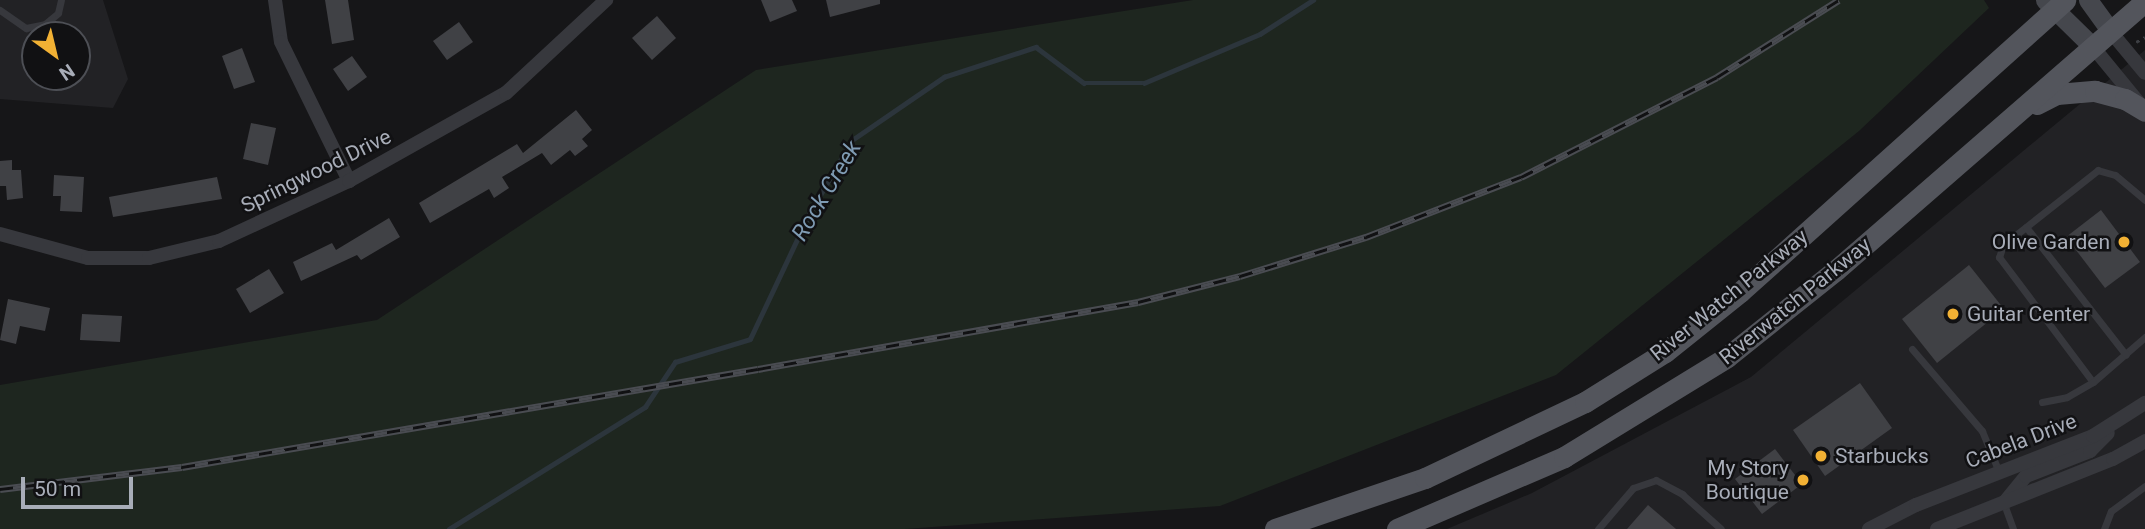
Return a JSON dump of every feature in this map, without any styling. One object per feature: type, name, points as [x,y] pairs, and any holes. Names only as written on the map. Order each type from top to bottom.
[{"type":"main road","points":[[2088,0],[2111,32]]},
{"type":"main road","name":"Riverwatch Parkway","points":[[1397,529],[1564,457],[1682,387],[1794,305],[2145,1]]},
{"type":"main road","points":[[2054,4],[2092,47]]},
{"type":"main road","name":"River Watch Parkway","points":[[1275,529],[1437,472],[1585,402],[1665,352],[1740,292],[2054,4]]},
{"type":"main road","points":[[2011,119],[2046,99],[2080,90],[2113,95],[2145,111]]},
{"type":"street","points":[[275,0],[281,42],[349,181]]},
{"type":"street","name":"Springwood Drive","points":[[0,234],[88,258],[149,258],[219,241],[349,181],[506,93],[606,0]]},
{"type":"street","points":[[2111,32],[2145,73]]},
{"type":"street","points":[[2092,47],[2145,111]]},
{"type":"street","name":"Cabela Drive","points":[[1869,529],[1916,505],[2116,424],[2145,403]]},
{"type":"street","points":[[2004,503],[2017,482],[2090,451],[2116,424]]},
{"type":"street","points":[[1937,529],[2113,459],[2145,441]]},
{"type":"lane","points":[[0,10],[26,28],[45,24],[58,13],[61,0]]},
{"type":"lane","points":[[2093,382],[1998,257],[2003,245],[2098,170],[2115,175],[2145,200]]},
{"type":"lane","points":[[2026,227],[2126,355]]},
{"type":"lane","points":[[2042,402],[2067,397],[2093,382],[2145,337]]},
{"type":"lane","points":[[1912,349],[1982,431],[1999,472]]},
{"type":"lane","points":[[1598,529],[1633,488],[1656,480],[1682,494],[1721,529]]},
{"type":"lane","points":[[2104,529],[2111,511],[2145,486]]},
{"type":"lane","points":[[2004,503],[2013,529]]},
{"type":"path","points":[[2133,44],[2145,37]]},
{"type":"shaded area","points":[[0,0],[103,0],[128,79],[113,108],[0,99]]},
{"type":"shaded area","points":[[1193,0],[1984,0],[1989,8],[1859,131],[1556,375],[1220,506],[905,529],[0,529],[0,385],[377,320],[756,70]]},
{"type":"shaded area","points":[[2145,50],[2145,529],[1447,529],[1532,493],[1751,377]]},
{"type":"building","points":[[325,0],[348,0],[354,40],[332,44]]},
{"type":"building","points":[[761,0],[792,0],[797,11],[770,22]]},
{"type":"building","points":[[826,0],[880,0],[880,4],[830,17]]},
{"type":"building","points":[[657,16],[676,38],[652,60],[632,38]]},
{"type":"building","points":[[459,22],[473,42],[447,60],[433,41]]},
{"type":"building","points":[[242,48],[255,82],[234,89],[222,56]]},
{"type":"building","points":[[352,56],[367,77],[348,91],[333,69]]},
{"type":"building","points":[[576,110],[592,130],[582,139],[588,146],[575,156],[570,150],[551,165],[542,153],[502,177],[509,188],[494,198],[489,189],[430,223],[419,203],[517,144],[523,153]]},
{"type":"building","points":[[251,123],[276,128],[268,165],[243,159]]},
{"type":"building","points":[[12,160],[12,170],[21,170],[23,198],[7,200],[6,186],[0,186],[0,161]]},
{"type":"building","points":[[54,175],[84,177],[82,212],[60,211],[61,196],[53,196]]},
{"type":"building","points":[[217,177],[222,199],[113,217],[109,197]]},
{"type":"building","points":[[2101,210],[2140,262],[2105,288],[2066,237]]},
{"type":"building","points":[[389,218],[400,237],[361,260],[357,255],[301,281],[293,262],[332,243],[336,250]]},
{"type":"building","name":"Guitar Center","points":[[1969,265],[2004,309],[1937,363],[1902,319]]},
{"type":"building","points":[[269,269],[284,293],[250,313],[236,289]]},
{"type":"building","points":[[8,299],[50,308],[45,331],[20,326],[16,344],[0,340]]},
{"type":"building","points":[[82,314],[122,316],[120,342],[80,340]]},
{"type":"building","points":[[1860,383],[1892,428],[1825,476],[1793,430]]},
{"type":"building","points":[[1775,449],[1802,484],[1762,514],[1735,479]]},
{"type":"building","points":[[1648,505],[1676,529],[1627,529]]},
{"type":"waterway","name":"Rock Creek","points":[[449,529],[645,407],[675,362],[750,339],[809,214],[852,140],[944,77],[1036,47],[1084,83],[1144,83],[1260,34],[1313,0]]},
{"type":"railway","points":[[0,489],[182,467],[758,369],[1138,302],[1240,276],[1366,237],[1521,177],[1717,77],[1839,0]]},
{"type":"place","name":"Olive Garden","points":[[2124,242]]},
{"type":"place","name":"Guitar Center","points":[[1953,314]]},
{"type":"place","name":"Starbucks","points":[[1821,456]]},
{"type":"place","name":"My Story Boutique","points":[[1803,480]]}]
